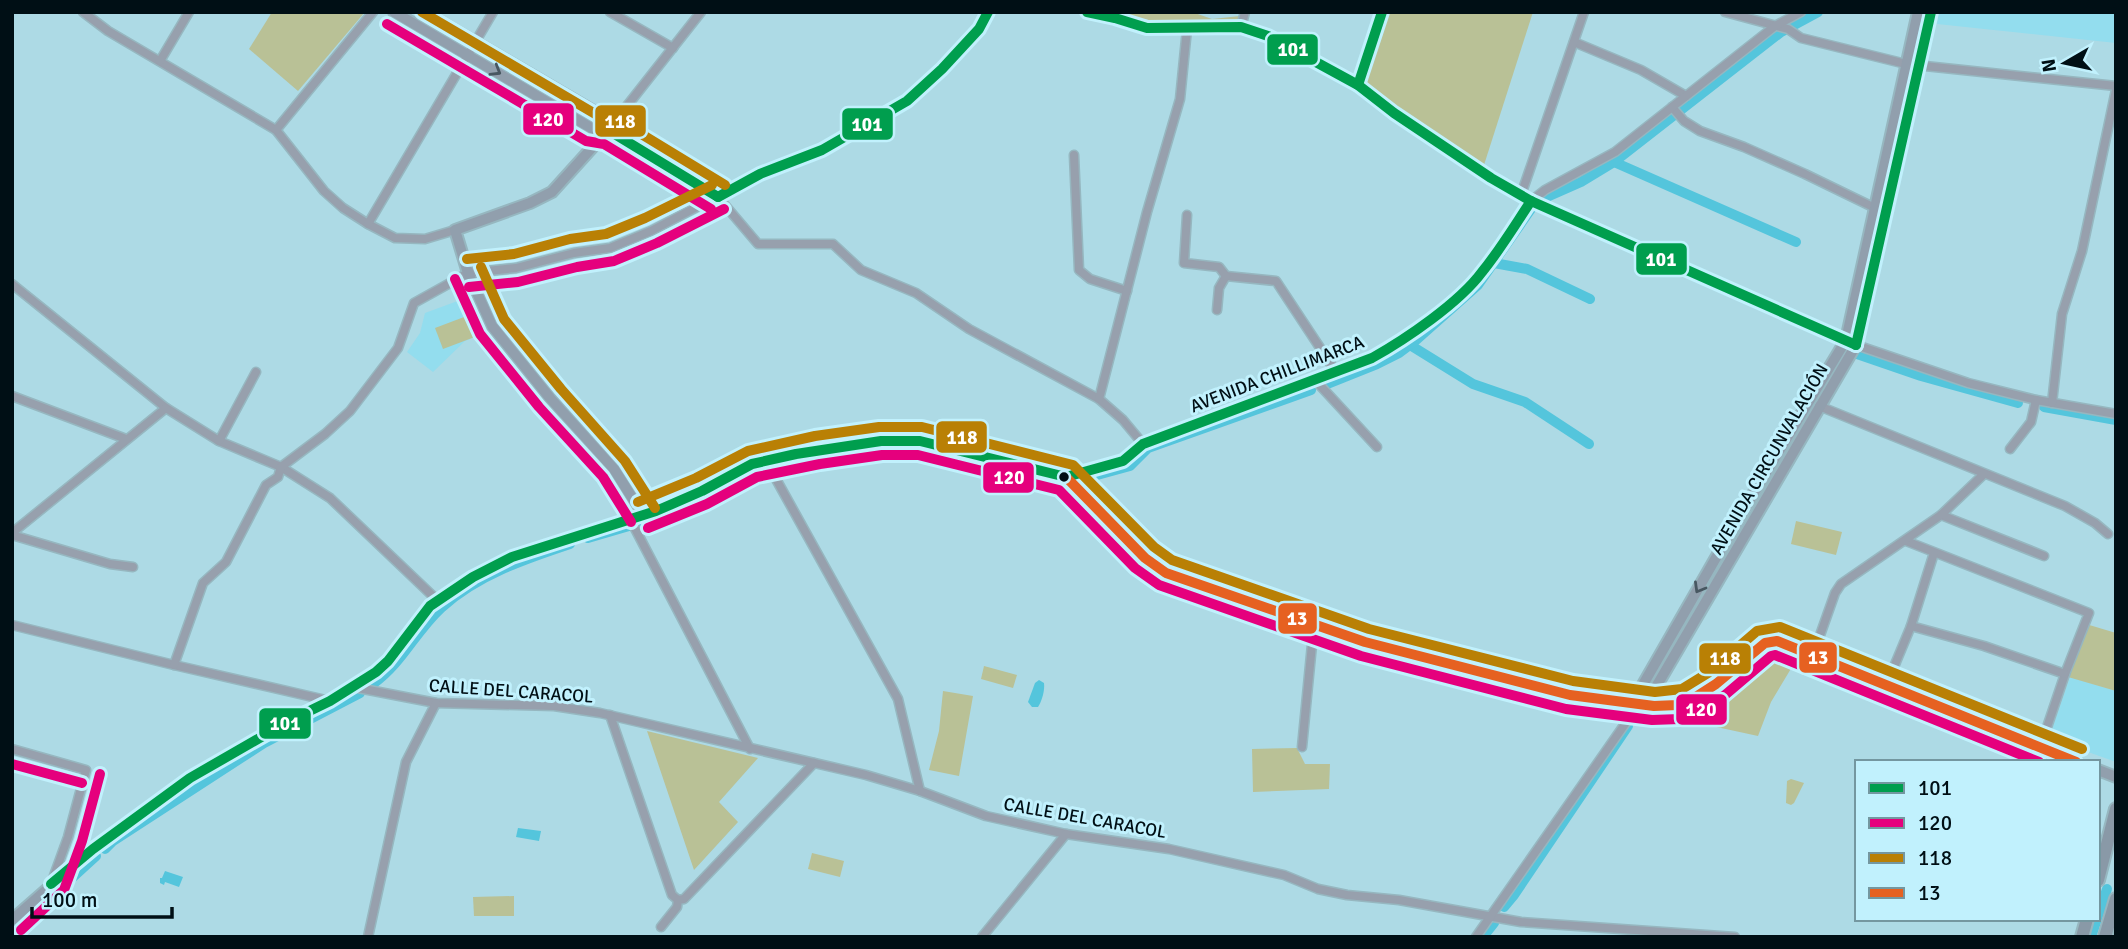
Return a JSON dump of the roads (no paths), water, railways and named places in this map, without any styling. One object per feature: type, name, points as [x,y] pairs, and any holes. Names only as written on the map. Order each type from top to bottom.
[{"type":"main road","points":[[2100,872],[2116,809]]},
{"type":"main road","points":[[2105,937],[2116,899]]},
{"type":"street","points":[[83,12],[108,31],[276,130],[324,191],[343,208],[395,238],[425,239],[530,203],[552,192],[608,130],[701,12]]},
{"type":"street","points":[[160,61],[189,12]]},
{"type":"street","points":[[276,130],[373,12]]},
{"type":"street","points":[[394,12],[593,129],[608,130],[718,197],[758,244],[833,244],[861,270],[916,293],[969,328],[1099,399],[1123,420],[1143,444]]},
{"type":"street","points":[[424,12],[601,116],[608,130]]},
{"type":"street","points":[[368,224],[493,12]]},
{"type":"street","points":[[610,12],[673,48]]},
{"type":"street","points":[[174,665],[203,583],[226,562],[266,485],[278,477],[281,467],[325,434],[350,411],[398,348],[414,303],[468,273],[516,268],[574,253],[610,248],[651,231],[760,174],[822,150],[907,101],[943,69],[979,29],[988,12]]},
{"type":"street","points":[[1086,12],[1116,15],[1147,28],[1241,27],[1268,36],[1358,85],[1394,113],[1526,198],[1851,342],[1968,383],[2036,400],[2116,414]]},
{"type":"street","points":[[1241,27],[1245,12]]},
{"type":"street","points":[[1358,85],[1382,12]]},
{"type":"street","points":[[1526,198],[1584,12]]},
{"type":"street","points":[[1725,12],[1788,29],[1801,38],[1906,64],[2116,88],[2082,251],[2062,314],[2052,403]]},
{"type":"street","points":[[1526,198],[1615,152],[1775,26],[1801,12]]},
{"type":"street","name":"AVENIDA CIRCUNVALACIÓN","points":[[1639,703],[1716,548],[1851,342],[1875,208],[1918,12]]},
{"type":"street","name":"AVENIDA CIRCUNVALACIÓN","points":[[1476,937],[1639,703],[1819,406],[1851,342],[1931,12]]},
{"type":"street","points":[[1099,399],[1147,212],[1180,99],[1187,29]]},
{"type":"street","points":[[1574,42],[1642,70],[1686,96]]},
{"type":"street","points":[[1672,107],[1684,121],[1700,131],[1793,168],[1875,208]]},
{"type":"street","points":[[1074,155],[1079,270],[1090,279],[1127,292]]},
{"type":"street","name":"AVENIDA CHILLIMARCA","points":[[12,920],[93,849],[190,778],[291,720],[330,701],[376,672],[437,600],[473,576],[512,557],[643,515],[702,491],[752,464],[818,450],[881,441],[920,441],[1066,477],[1123,461],[1143,444],[1336,372],[1371,358],[1398,343],[1459,296],[1481,274],[1526,198]]},
{"type":"street","points":[[1187,215],[1184,263],[1219,267],[1226,276],[1276,281],[1336,372]]},
{"type":"street","points":[[455,230],[468,273],[492,326],[550,398],[614,468],[643,515]]},
{"type":"street","points":[[1217,310],[1219,288],[1226,276]]},
{"type":"street","points":[[12,284],[166,408],[219,441],[281,467],[330,498],[437,600]]},
{"type":"street","points":[[219,441],[256,372]]},
{"type":"street","points":[[1315,380],[1377,447]]},
{"type":"street","points":[[12,396],[126,439]]},
{"type":"street","points":[[2010,449],[2031,422],[2036,400]]},
{"type":"street","points":[[1819,406],[2065,506],[2095,523],[2108,534]]},
{"type":"street","points":[[12,534],[166,408]]},
{"type":"street","points":[[766,461],[898,699],[919,791]]},
{"type":"street","points":[[1813,655],[1838,588],[1941,515],[1984,474]]},
{"type":"street","points":[[1066,477],[1144,558],[1167,573],[1365,642],[1552,691],[1667,706],[1688,702],[1716,684],[1765,643],[1777,641],[2072,760]]},
{"type":"street","points":[[1941,515],[2043,556]]},
{"type":"street","points":[[630,519],[750,749]]},
{"type":"street","points":[[12,534],[110,564],[133,567]]},
{"type":"street","points":[[1906,541],[2089,613],[2040,748]]},
{"type":"street","points":[[1886,686],[1911,626],[1934,553]]},
{"type":"street","points":[[1301,747],[1314,624]]},
{"type":"street","points":[[12,625],[330,701]]},
{"type":"street","points":[[1911,626],[1984,646],[2065,674]]},
{"type":"street","name":"CALLE DEL CARACOL","points":[[353,687],[436,703],[554,706],[610,715],[866,775],[986,816],[1066,834],[1169,849],[1284,874],[1318,889],[1348,895],[1399,900],[1521,922],[1735,937]]},
{"type":"street","points":[[368,937],[406,762],[436,703]]},
{"type":"street","points":[[610,715],[672,895],[678,900],[684,899],[814,763]]},
{"type":"street","points":[[12,749],[86,770],[68,837],[51,884]]},
{"type":"street","points":[[982,937],[1066,834]]},
{"type":"street","points":[[661,927],[677,907],[678,900]]},
{"type":"waterway","points":[[1547,197],[1581,182],[1614,162],[1781,32],[1818,12]]},
{"type":"waterway","points":[[1614,162],[1796,242]]},
{"type":"waterway","points":[[1322,386],[1377,364],[1415,341],[1478,285],[1531,209]]},
{"type":"waterway","points":[[1494,263],[1527,269],[1590,299]]},
{"type":"waterway","points":[[1410,345],[1473,384],[1525,402],[1589,444]]},
{"type":"waterway","points":[[1857,354],[1921,376],[2018,403]]},
{"type":"waterway","points":[[1079,480],[1130,466],[1148,448],[1311,390]]},
{"type":"waterway","points":[[2044,407],[2116,420]]},
{"type":"waterway","points":[[779,465],[877,450],[923,449],[1064,486]]},
{"type":"waterway","points":[[642,523],[698,502],[762,469]]},
{"type":"waterway","points":[[588,538],[629,526]]},
{"type":"waterway","points":[[373,684],[393,666],[432,617],[455,596],[502,569],[570,544]]},
{"type":"waterway","points":[[105,849],[113,841],[264,743],[360,693]]},
{"type":"waterway","points":[[1504,907],[1628,726]]},
{"type":"waterway","points":[[73,877],[96,856]]},
{"type":"waterway","points":[[12,928],[65,883]]},
{"type":"waterway","points":[[2100,910],[2107,889]]},
{"type":"waterway","points":[[2091,937],[2096,921]]},
{"type":"waterway","points":[[1483,937],[1494,923]]}]
